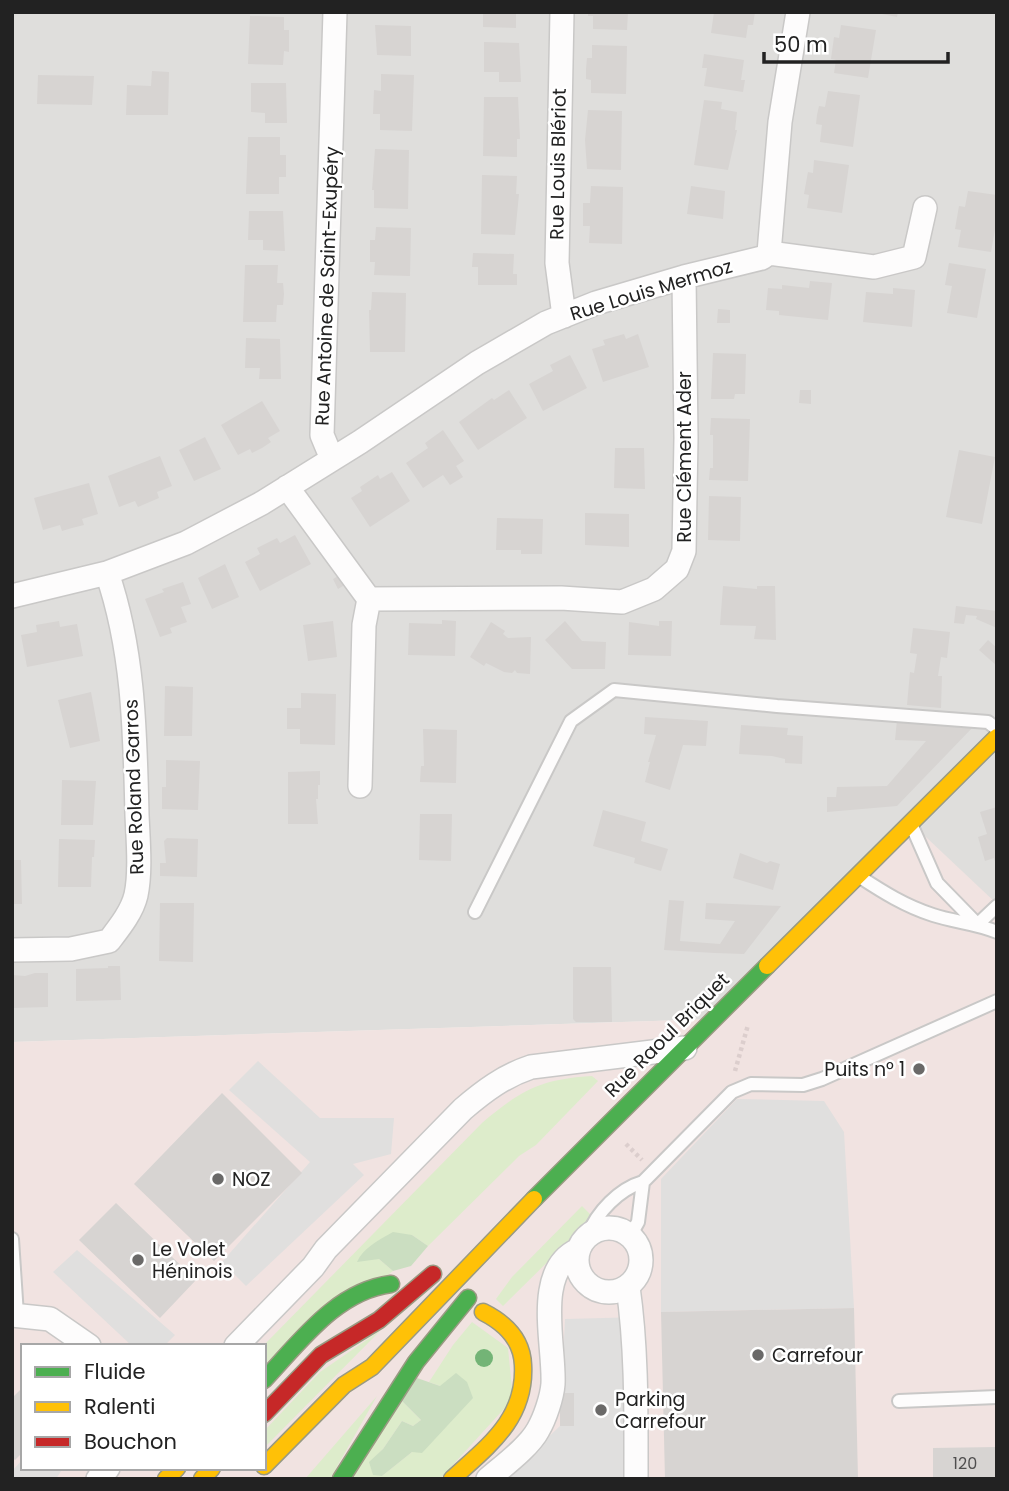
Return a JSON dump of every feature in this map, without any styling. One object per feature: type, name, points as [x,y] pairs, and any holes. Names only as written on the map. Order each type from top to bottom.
[{"type":"street","name":"Rue Antoine de Saint-Exupéry","points":[[332,459],[322,435],[335,12]]},
{"type":"street","name":"Rue Louis Blériot","points":[[562,12],[556,263],[564,316]]},
{"type":"street","points":[[769,253],[780,122],[798,12]]},
{"type":"street","name":"Rue Louis Mermoz","points":[[332,459],[477,363],[546,323],[596,303],[762,258],[769,253],[874,267],[914,257],[925,208]]},
{"type":"street","name":"Rue Clément Ader","points":[[369,598],[561,598],[622,602],[654,589],[677,569],[684,551],[684,277]]},
{"type":"street","points":[[12,596],[107,573],[186,543],[262,503],[332,459]]},
{"type":"street","points":[[287,487],[369,598],[365,625],[360,786]]},
{"type":"street","name":"Rue Roland Garros","points":[[12,950],[71,949],[109,941],[136,896],[138,853],[135,728],[128,658],[107,573]]},
{"type":"street","name":"Rue Raoul Briquet","points":[[266,1464],[344,1385],[372,1367],[573,1159],[856,874],[997,737]]},
{"type":"street","points":[[238,1344],[313,1267],[326,1249],[463,1109],[485,1090],[510,1074],[531,1067],[685,1048]]},
{"type":"street","points":[[524,1186],[573,1159]]},
{"type":"street","points":[[549,1204],[573,1159]]},
{"type":"street","points":[[488,1479],[538,1430],[553,1388],[550,1301],[555,1272],[563,1259],[583,1242],[605,1228],[617,1229],[628,1234],[638,1247],[641,1263],[637,1277],[628,1287],[616,1292],[604,1293],[587,1284],[577,1268],[583,1242]]},
{"type":"street","points":[[266,1412],[321,1355],[401,1304],[446,1261]]},
{"type":"street","points":[[266,1378],[343,1303],[376,1285],[391,1284]]},
{"type":"street","points":[[628,1287],[635,1375],[636,1479]]},
{"type":"street","points":[[341,1479],[429,1344],[476,1290]]},
{"type":"street","points":[[452,1479],[512,1419],[524,1394],[521,1348],[504,1324],[483,1312]]},
{"type":"street","points":[[15,1315],[50,1319],[86,1344]]},
{"type":"street","name":"Rue Raoul Briquet","points":[[355,1397],[372,1367]]},
{"type":"lane","points":[[475,912],[571,721],[614,690],[988,722],[997,729]]},
{"type":"lane","points":[[910,822],[937,883],[978,924]]},
{"type":"lane","points":[[856,874],[898,902],[936,916],[978,924],[997,932]]},
{"type":"lane","points":[[978,924],[997,905]]},
{"type":"lane","points":[[628,1234],[635,1229],[638,1222],[643,1182],[732,1092],[751,1084],[803,1085],[822,1079],[997,1001]]},
{"type":"lane","points":[[583,1242],[594,1220],[628,1186],[643,1182]]},
{"type":"lane","points":[[12,1239],[15,1315]]},
{"type":"lane","points":[[899,1401],[997,1397]]},
{"type":"path","points":[[732,1092],[731,1081],[749,1022]]},
{"type":"path","points":[[607,1125],[652,1171]]},
{"type":"shaded area","points":[[12,12],[997,12],[997,904],[714,1019],[12,1042]]},
{"type":"shaded area","points":[[910,822],[997,904],[997,1479],[12,1479],[12,1042],[714,1019]]},
{"type":"shaded area","points":[[258,1061],[320,1118],[394,1118],[391,1154],[353,1164],[364,1175],[246,1286],[222,1262],[310,1162],[229,1090]]},
{"type":"shaded area","points":[[737,1099],[824,1101],[844,1132],[854,1308],[661,1312],[661,1179]]},
{"type":"shaded area","points":[[77,1250],[175,1335],[166,1344],[130,1344],[53,1272]]},
{"type":"shaded area","name":"Parking Carrefour","points":[[641,1317],[644,1479],[504,1479],[560,1426],[565,1319]]},
{"type":"shaded area","points":[[21,1461],[21,1470],[62,1470],[56,1479],[15,1479],[12,1471]]},
{"type":"green space","points":[[592,1076],[598,1081],[536,1145],[519,1156],[428,1246],[412,1235],[379,1259],[393,1271],[266,1365],[265,1344],[482,1123],[508,1102],[532,1088]]},
{"type":"green space","points":[[582,1206],[593,1217],[503,1306],[496,1299],[512,1277]]},
{"type":"green space","points":[[393,1232],[412,1235],[428,1246],[411,1266],[393,1271],[379,1259],[357,1262],[367,1248]]},
{"type":"green space","points":[[472,1322],[508,1348],[513,1399],[440,1479],[351,1479],[402,1401],[421,1420],[413,1426],[402,1421],[383,1449],[370,1462],[382,1476],[412,1452],[440,1386],[429,1382]]},
{"type":"green space","points":[[381,1330],[266,1446],[266,1429],[320,1372]]},
{"type":"green space","points":[[456,1373],[467,1382],[473,1398],[422,1453],[412,1452],[382,1476],[373,1475],[369,1462],[383,1449],[402,1421],[413,1426],[421,1420],[402,1401],[417,1378],[440,1386]]},
{"type":"green space","points":[[377,1396],[330,1479],[305,1479]]},
{"type":"building","points":[[483,12],[516,12],[516,28],[483,27]]},
{"type":"building","points":[[588,12],[628,12],[627,30],[593,29],[593,16],[588,16]]},
{"type":"building","points":[[714,12],[755,12],[753,25],[748,25],[746,38],[711,33]]},
{"type":"building","points":[[872,12],[898,12],[897,17]]},
{"type":"building","points":[[250,16],[284,17],[284,30],[289,30],[289,52],[284,51],[283,65],[248,64]]},
{"type":"building","points":[[375,25],[411,26],[411,56],[377,55]]},
{"type":"building","points":[[841,25],[876,30],[868,78],[834,73],[836,60],[831,59],[834,37],[839,38]]},
{"type":"building","points":[[484,42],[519,43],[521,82],[499,82],[499,72],[484,72]]},
{"type":"building","points":[[592,45],[627,46],[626,94],[591,93],[591,80],[586,79],[586,69],[587,58],[592,58]]},
{"type":"building","points":[[704,54],[744,60],[741,80],[745,80],[743,92],[704,86],[707,68],[702,68]]},
{"type":"building","points":[[152,71],[169,72],[168,115],[126,115],[127,85],[151,86]]},
{"type":"building","points":[[381,74],[414,75],[412,131],[380,130],[380,114],[373,114],[374,90],[381,91]]},
{"type":"building","points":[[38,75],[94,76],[92,105],[37,104]]},
{"type":"building","points":[[251,83],[286,83],[287,123],[265,123],[265,113],[251,112]]},
{"type":"building","points":[[828,91],[860,95],[853,147],[820,142],[822,125],[816,124],[817,115],[819,106],[825,107]]},
{"type":"building","points":[[484,97],[518,97],[520,139],[517,139],[517,157],[483,156]]},
{"type":"building","points":[[704,100],[722,102],[721,109],[737,112],[737,130],[728,170],[694,165]]},
{"type":"building","points":[[588,110],[622,111],[621,170],[587,169],[585,140]]},
{"type":"building","points":[[248,137],[280,137],[280,155],[286,155],[286,177],[279,177],[279,194],[246,194]]},
{"type":"building","points":[[375,149],[409,150],[408,209],[374,208],[372,190]]},
{"type":"building","points":[[814,160],[849,165],[842,213],[807,208],[809,195],[804,194],[808,172],[813,173]]},
{"type":"building","points":[[482,175],[517,176],[516,194],[519,194],[515,235],[481,234]]},
{"type":"building","points":[[591,186],[623,187],[622,244],[589,243],[590,226],[583,226],[583,203],[590,203]]},
{"type":"building","points":[[691,186],[725,191],[723,219],[687,214]]},
{"type":"building","points":[[968,191],[997,195],[997,218],[991,252],[958,247],[961,230],[955,229],[959,206],[965,207]]},
{"type":"building","points":[[249,211],[283,211],[285,251],[263,250],[263,240],[248,240]]},
{"type":"building","points":[[376,227],[411,228],[410,276],[374,275],[375,262],[370,262],[370,240],[375,240]]},
{"type":"building","points":[[473,253],[514,254],[513,274],[517,274],[517,285],[478,285],[478,267],[472,267]]},
{"type":"building","points":[[949,263],[986,269],[977,318],[947,313],[952,286],[945,285]]},
{"type":"building","points":[[245,265],[278,265],[277,283],[283,283],[284,294],[283,305],[277,305],[276,322],[243,322]]},
{"type":"building","points":[[810,281],[832,283],[828,320],[779,315],[779,311],[766,310],[768,288],[782,289],[782,285],[809,288]]},
{"type":"building","points":[[893,288],[915,290],[912,327],[863,322],[866,292],[893,294]]},
{"type":"building","points":[[372,292],[406,293],[405,352],[370,352],[369,310]]},
{"type":"building","points":[[718,309],[730,310],[730,323],[717,323]]},
{"type":"building","points":[[624,334],[626,339],[638,334],[649,367],[603,382],[592,349],[605,345],[603,340]]},
{"type":"building","points":[[246,338],[280,339],[281,379],[259,379],[260,368],[245,368]]},
{"type":"building","points":[[713,353],[746,354],[745,394],[735,394],[734,399],[711,399]]},
{"type":"building","points":[[570,355],[587,388],[543,411],[529,384],[553,371],[550,365]]},
{"type":"building","points":[[509,390],[527,418],[478,450],[459,422],[492,398],[494,400]]},
{"type":"building","points":[[800,390],[811,390],[811,404],[799,403]]},
{"type":"building","points":[[262,401],[280,431],[268,438],[271,442],[262,448],[252,453],[250,449],[238,455],[221,425]]},
{"type":"building","points":[[711,418],[750,419],[748,481],[709,480],[710,468],[713,468]]},
{"type":"building","points":[[443,430],[464,461],[456,466],[463,477],[450,485],[443,475],[423,488],[406,463],[428,448],[425,443]]},
{"type":"building","points":[[205,437],[221,469],[194,481],[179,450]]},
{"type":"building","points":[[615,448],[644,448],[645,489],[614,488]]},
{"type":"building","points":[[959,450],[995,457],[982,524],[946,517]]},
{"type":"building","points":[[160,456],[172,486],[157,492],[159,498],[138,507],[135,501],[119,507],[108,476]]},
{"type":"building","points":[[392,472],[410,501],[370,527],[351,498],[362,491],[360,487],[378,475],[380,479]]},
{"type":"building","points":[[89,483],[98,514],[82,519],[84,525],[62,531],[60,525],[43,530],[34,498]]},
{"type":"building","points":[[709,496],[741,497],[740,541],[708,540]]},
{"type":"building","points":[[585,513],[629,514],[629,547],[585,545]]},
{"type":"building","points":[[497,518],[543,519],[542,554],[521,554],[521,550],[496,550]]},
{"type":"building","points":[[295,535],[311,564],[260,591],[245,562],[260,554],[257,548],[277,538],[280,543]]},
{"type":"building","points":[[225,564],[239,597],[212,609],[198,578]]},
{"type":"building","points":[[342,574],[348,583],[338,589],[333,579]]},
{"type":"building","points":[[183,582],[191,604],[181,607],[187,622],[170,628],[172,633],[160,637],[145,599],[164,592],[162,589]]},
{"type":"building","points":[[723,586],[757,589],[757,586],[775,586],[776,640],[754,639],[756,626],[720,625]]},
{"type":"building","points":[[956,606],[997,611],[997,628],[976,619],[977,616],[966,615],[964,624],[954,623]]},
{"type":"building","points":[[442,620],[456,621],[455,656],[408,655],[409,623],[442,624]]},
{"type":"building","points":[[59,621],[60,627],[77,624],[83,656],[27,667],[21,635],[37,632],[36,625]]},
{"type":"building","points":[[333,621],[337,657],[308,661],[303,625]]},
{"type":"building","points":[[565,621],[582,641],[606,642],[605,669],[572,669],[545,640]]},
{"type":"building","points":[[659,621],[672,621],[671,656],[628,655],[629,622],[659,626]]},
{"type":"building","points":[[491,622],[505,631],[503,634],[508,638],[531,637],[530,674],[517,673],[515,670],[512,673],[504,672],[486,663],[484,666],[470,657]]},
{"type":"building","points":[[913,628],[950,632],[947,658],[941,657],[938,676],[942,676],[941,708],[907,705],[910,672],[914,673],[917,654],[910,653]]},
{"type":"building","points":[[988,640],[997,648],[997,666],[979,650]]},
{"type":"building","points":[[165,686],[193,687],[192,736],[164,736]]},
{"type":"building","points":[[91,692],[100,741],[70,748],[58,700]]},
{"type":"building","points":[[301,693],[336,694],[335,745],[300,744],[300,729],[287,729],[287,708],[301,708]]},
{"type":"building","points":[[645,717],[708,721],[706,746],[683,745],[670,790],[645,782],[656,735],[644,734]]},
{"type":"building","points":[[897,720],[974,726],[897,806],[827,812],[827,797],[836,797],[837,787],[887,786],[926,741],[895,740]]},
{"type":"building","points":[[741,725],[788,728],[787,735],[803,736],[802,764],[785,763],[785,759],[772,756],[739,754]]},
{"type":"building","points":[[423,729],[457,730],[456,783],[420,782],[421,766],[424,766]]},
{"type":"building","points":[[166,760],[200,761],[198,810],[162,809],[162,787],[166,787]]},
{"type":"building","points":[[320,771],[316,799],[318,824],[288,824],[288,772]]},
{"type":"building","points":[[62,780],[96,781],[93,825],[61,825]]},
{"type":"building","points":[[997,807],[996,865],[994,858],[985,861],[978,837],[987,834],[980,812]]},
{"type":"building","points":[[603,810],[646,822],[641,841],[668,849],[661,871],[634,863],[635,858],[593,846]]},
{"type":"building","points":[[420,814],[452,814],[451,861],[419,860]]},
{"type":"building","points":[[167,838],[198,839],[197,877],[160,876],[160,863],[166,863],[164,841]]},
{"type":"building","points":[[59,839],[95,840],[91,887],[58,887]]},
{"type":"building","points":[[740,853],[767,863],[770,861],[780,864],[773,890],[733,878]]},
{"type":"building","points":[[12,860],[21,860],[22,904],[12,904]]},
{"type":"building","points":[[669,900],[684,901],[680,941],[720,944],[735,921],[705,919],[706,903],[781,906],[744,954],[715,953],[664,950]]},
{"type":"building","points":[[160,903],[194,903],[193,962],[159,961]]},
{"type":"building","points":[[120,966],[121,1000],[76,1001],[76,969]]},
{"type":"building","points":[[573,967],[611,967],[612,1022],[576,1022],[573,1019]]},
{"type":"building","points":[[48,973],[48,1007],[12,1008],[12,975],[25,976]]},
{"type":"building","name":"NOZ","points":[[222,1093],[302,1173],[214,1261],[134,1184]]},
{"type":"building","name":"Le Volet Héninois","points":[[116,1203],[196,1280],[160,1318],[79,1240]]},
{"type":"building","name":"Carrefour","points":[[854,1308],[858,1479],[665,1479],[661,1312]]},
{"type":"building","points":[[21,1389],[21,1454],[15,1460],[12,1458],[12,1398]]},
{"type":"building","points":[[560,1393],[574,1393],[574,1426],[560,1426]]},
{"type":"building","points":[[997,1447],[997,1479],[933,1479],[933,1448]]},
{"type":"traffic: fast","points":[[534,1199],[767,966]]},
{"type":"traffic: fast","points":[[266,1378],[320,1320],[336,1307],[371,1289],[391,1284]]},
{"type":"traffic: fast","points":[[341,1479],[416,1362],[468,1298]]},
{"type":"traffic: slow","points":[[767,966],[997,737]]},
{"type":"traffic: slow","points":[[266,1464],[344,1385],[372,1367],[534,1199]]},
{"type":"traffic: slow","points":[[452,1479],[502,1430],[518,1401],[522,1384],[522,1356],[516,1340],[498,1321],[483,1312]]},
{"type":"traffic: slow","points":[[166,1479],[175,1470]]},
{"type":"traffic: slow","points":[[202,1479],[210,1470]]},
{"type":"traffic: jam","points":[[266,1412],[321,1355],[379,1320],[433,1274]]},
{"type":"place","name":"Puits n° 1","points":[[919,1069]]},
{"type":"place","name":"NOZ","points":[[218,1179]]},
{"type":"place","name":"Le Volet Héninois","points":[[138,1260]]},
{"type":"place","name":"Carrefour","points":[[758,1355]]},
{"type":"place","name":"Parking Carrefour","points":[[601,1410]]}]
